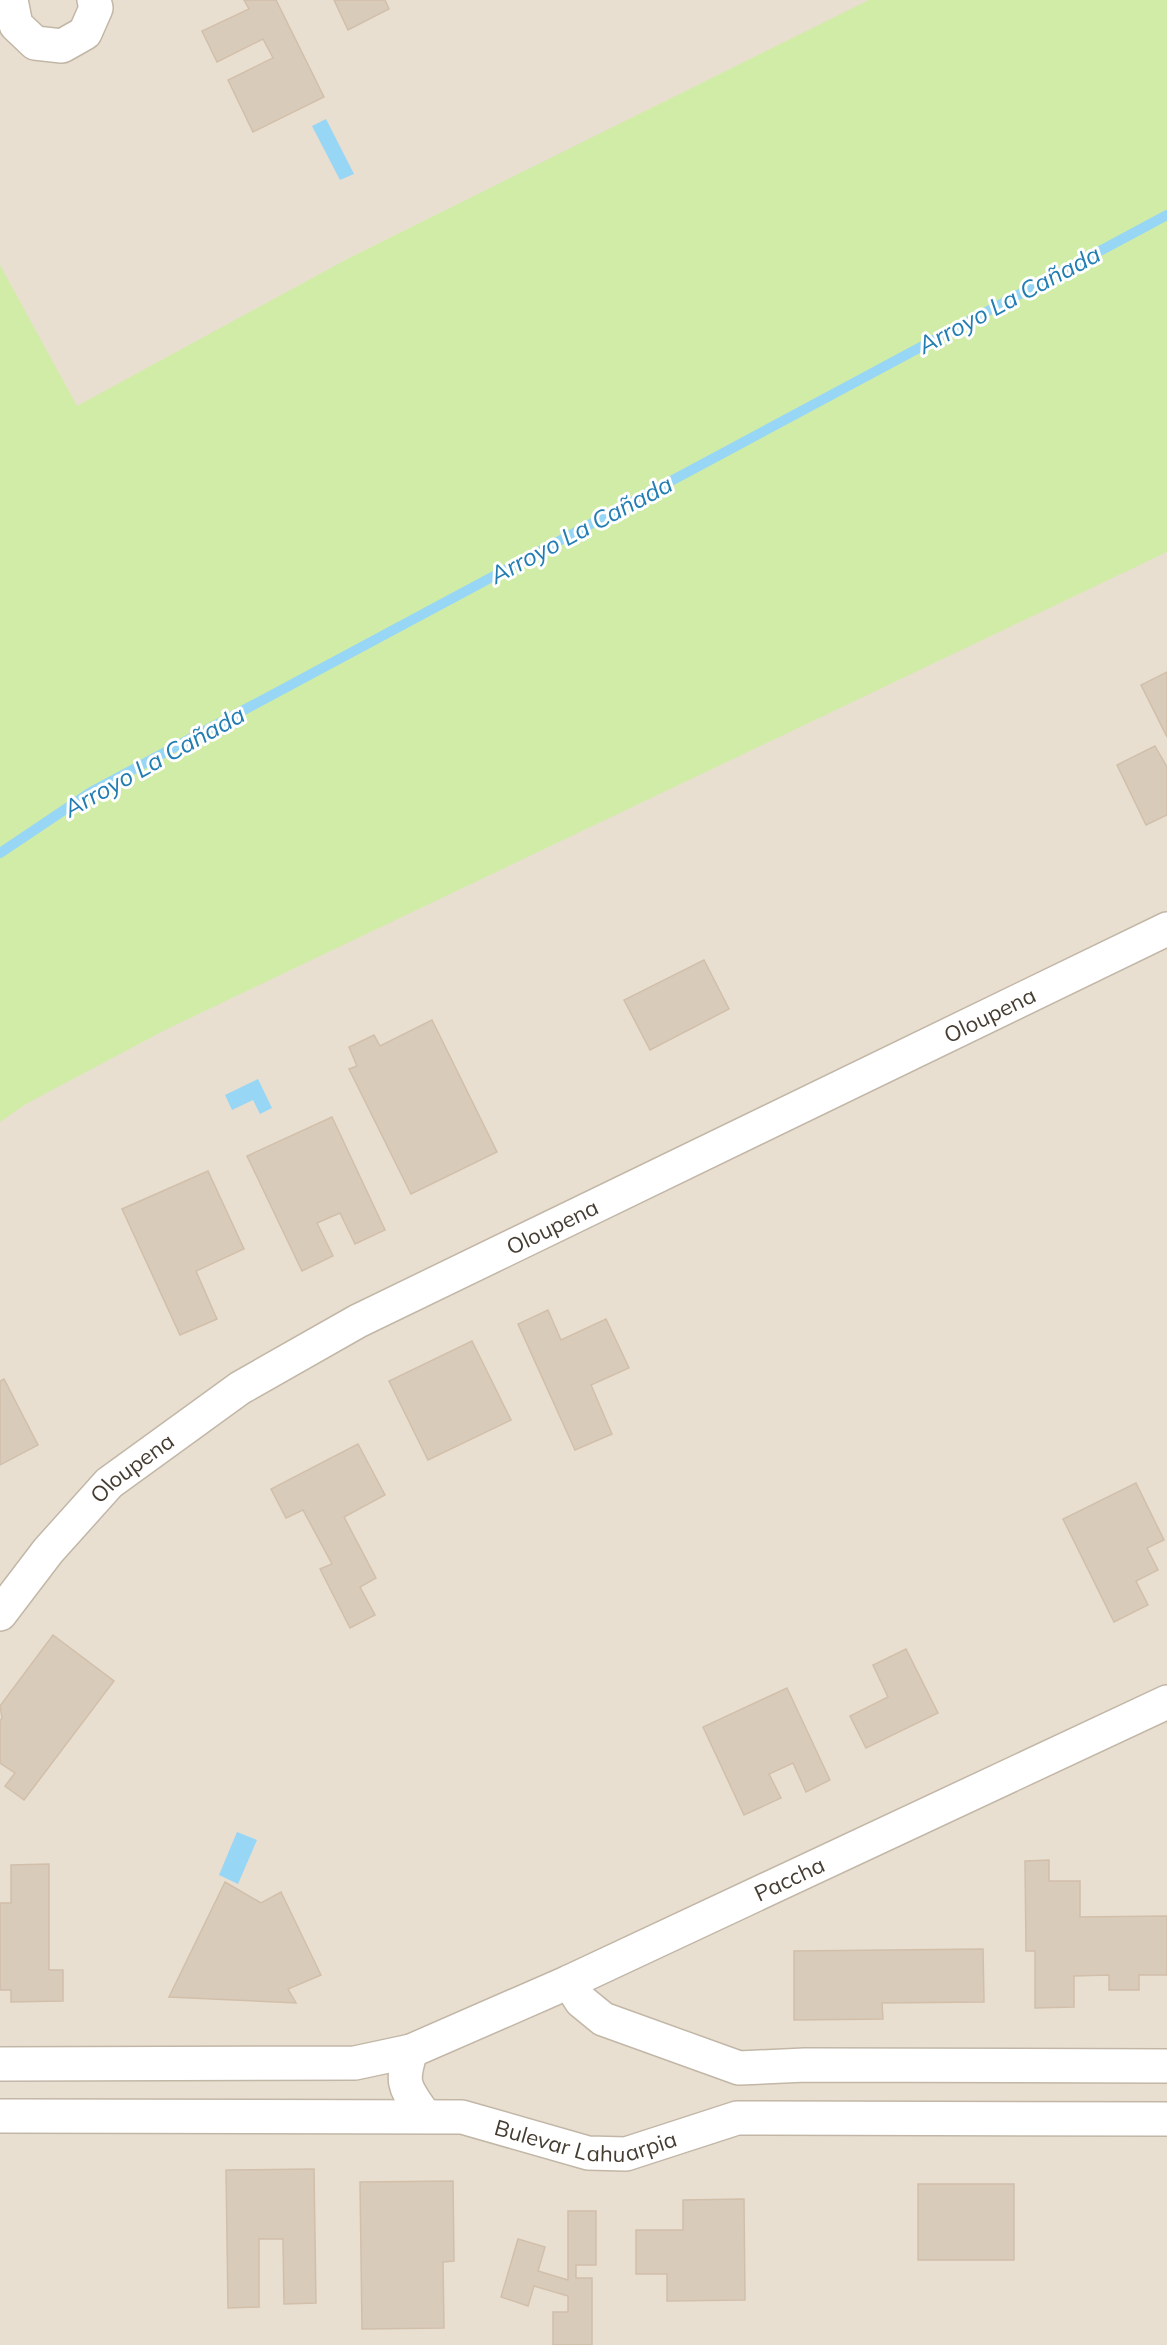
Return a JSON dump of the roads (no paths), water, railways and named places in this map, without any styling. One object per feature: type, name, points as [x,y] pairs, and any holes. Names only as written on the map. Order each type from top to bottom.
[{"type":"street","points":[[11,0],[16,25],[35,43],[62,46],[85,33],[96,8],[94,0]]},
{"type":"street","name":"Oloupena","points":[[0,1614],[48,1551],[109,1483],[240,1388],[358,1321],[1167,929]]},
{"type":"street","name":"Paccha","points":[[0,2064],[355,2063],[411,2051],[569,1982],[1167,1702]]},
{"type":"street","points":[[569,1982],[581,2001],[603,2019],[740,2068],[805,2065],[1167,2066]]},
{"type":"street","points":[[411,2051],[404,2074],[409,2093],[424,2115]]},
{"type":"street","points":[[737,2118],[741,2101],[740,2068]]},
{"type":"street","name":"Bulevar Lahuarpia","points":[[0,2116],[462,2116],[588,2153],[626,2154],[737,2118],[1167,2119]]},
{"type":"water","points":[[326,119],[354,174],[340,180],[312,126]]},
{"type":"water","points":[[258,1079],[272,1108],[260,1114],[253,1100],[232,1110],[225,1095]]},
{"type":"water","points":[[237,1832],[257,1840],[238,1884],[219,1875]]},
{"type":"waterway","name":"Arroyo La Cañada","points":[[0,853],[91,792],[1167,215]]}]
